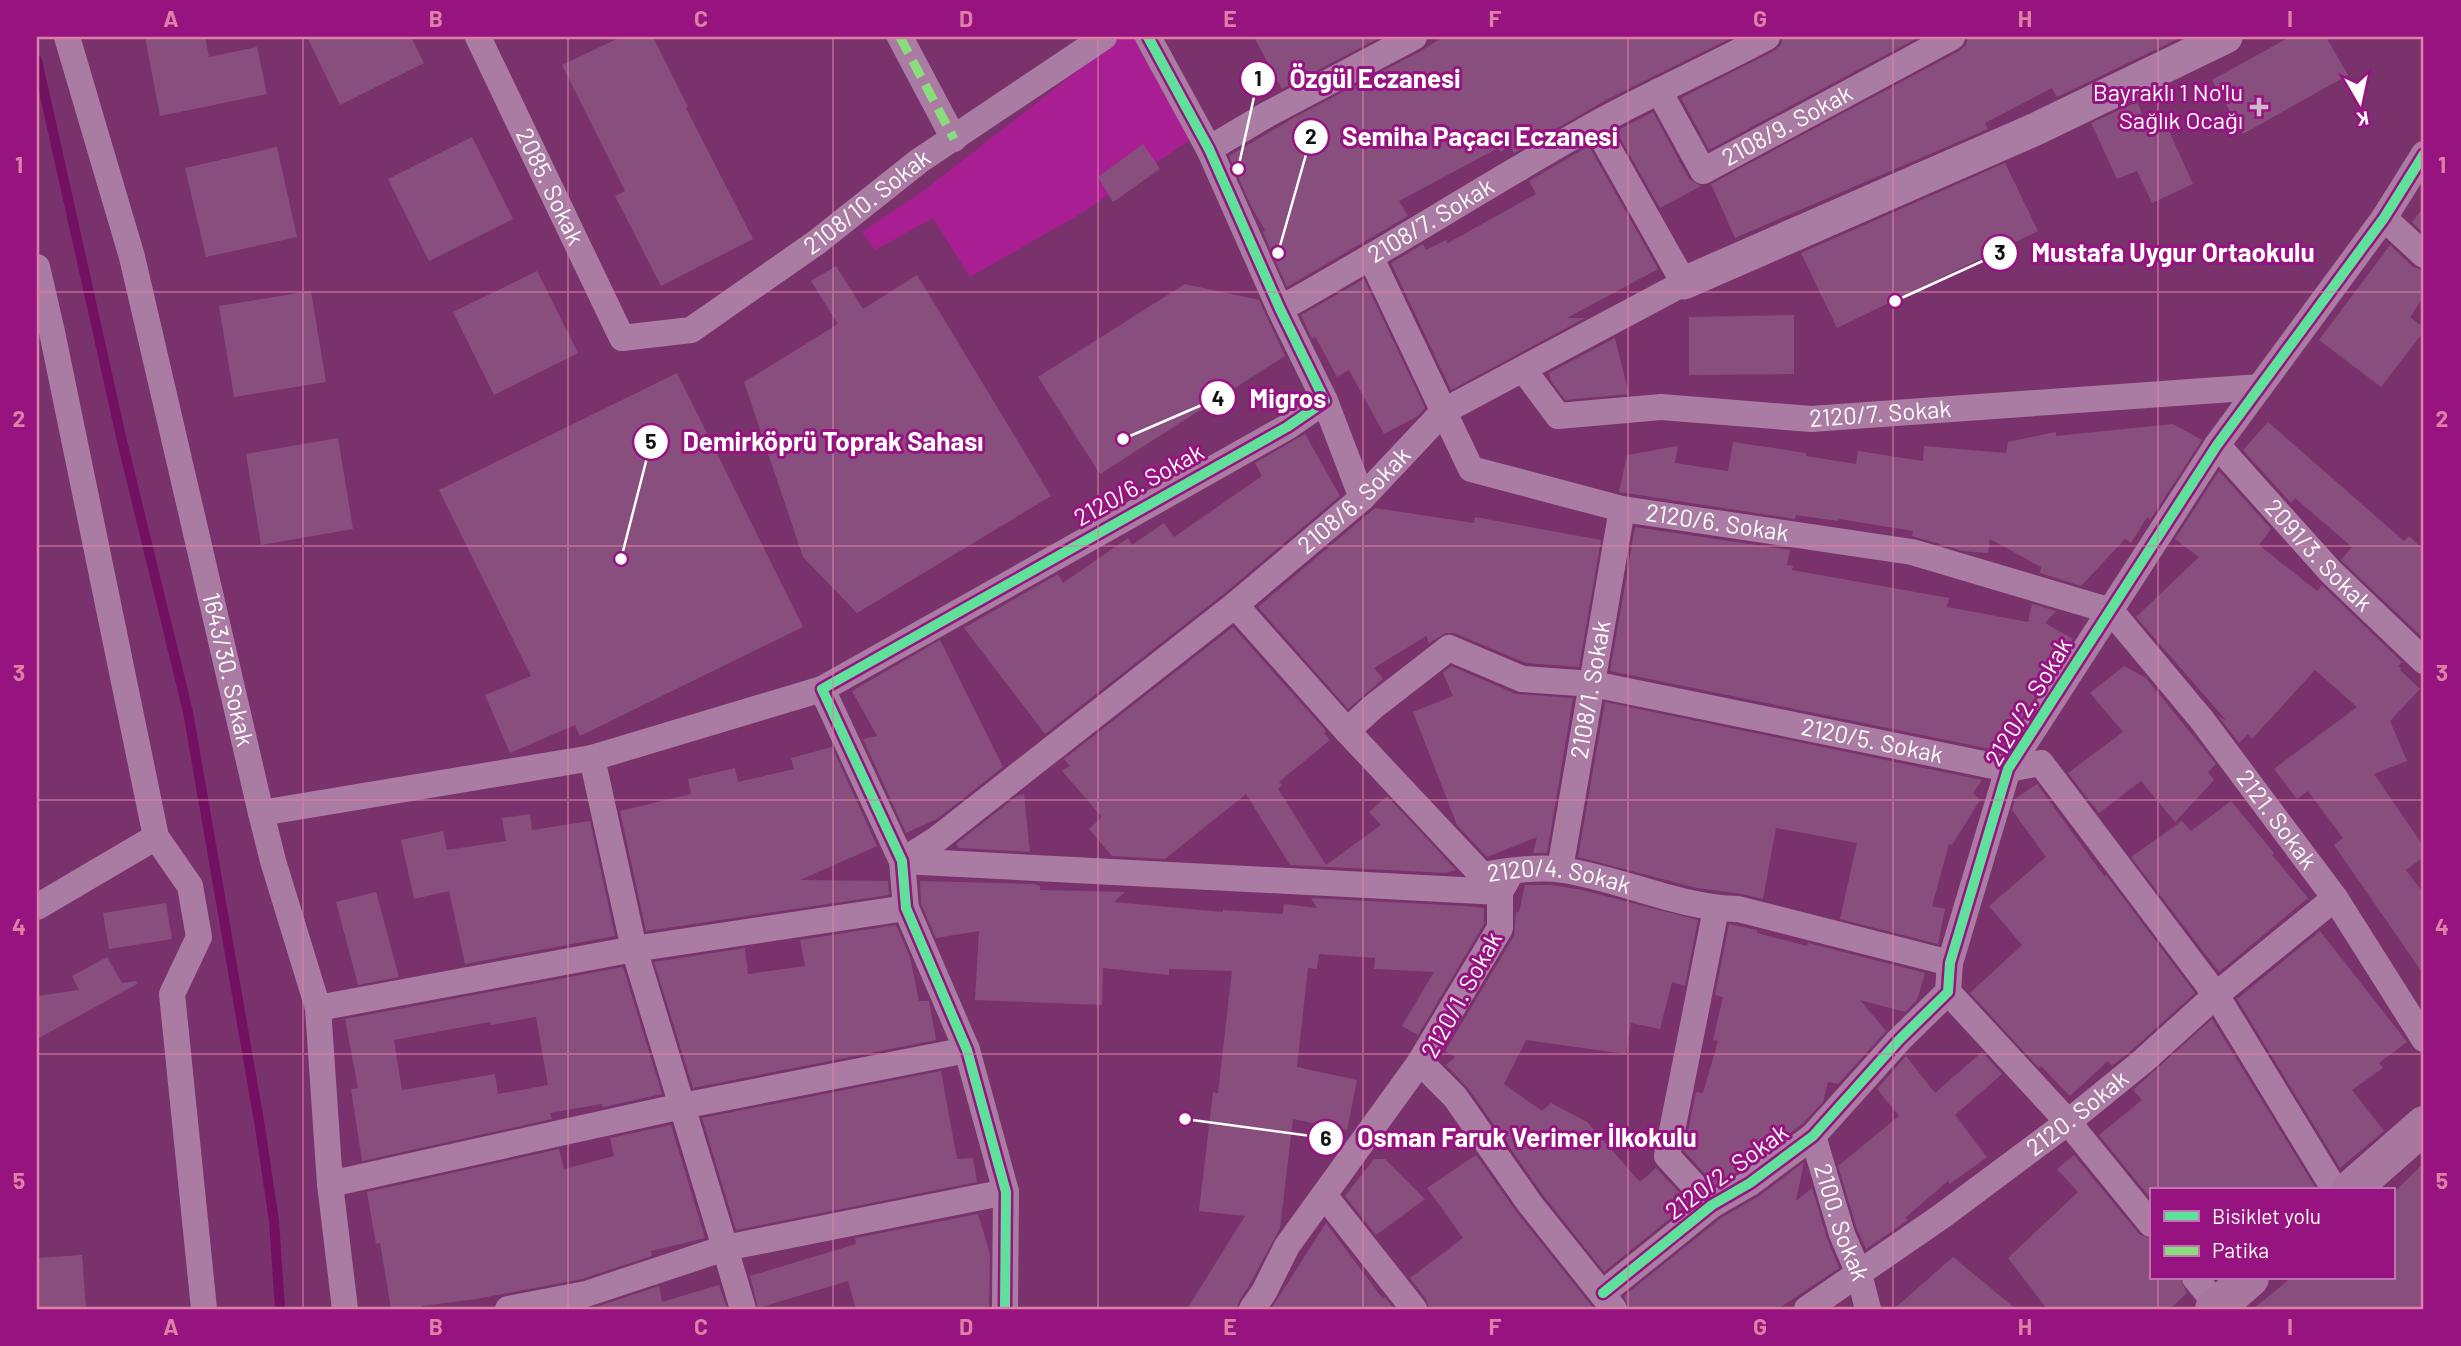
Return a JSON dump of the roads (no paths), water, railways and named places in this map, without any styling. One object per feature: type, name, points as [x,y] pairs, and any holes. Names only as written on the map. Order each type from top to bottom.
[{"type":"main road","points":[[2352,1188],[2424,1125]]},
{"type":"main road","points":[[2209,1298],[2246,1280]]},
{"type":"street","name":"1643/30. Sokak","points":[[67,37],[132,257],[261,813],[318,1008],[330,1184],[345,1309]]},
{"type":"street","name":"2085. Sokak","points":[[478,37],[622,338]]},
{"type":"street","points":[[900,37],[954,139]]},
{"type":"street","name":"2108/10. Sokak","points":[[622,338],[691,330],[817,242],[919,161],[1104,37]]},
{"type":"street","points":[[1148,37],[1209,149],[1280,309],[1325,401],[1362,498]]},
{"type":"street","points":[[1209,149],[1268,114],[1414,37]]},
{"type":"street","name":"2108/7. Sokak","points":[[1280,309],[1371,258],[1462,200],[1595,125],[1767,37]]},
{"type":"street","name":"2108/9. Sokak","points":[[1659,91],[1703,171],[1952,37]]},
{"type":"street","points":[[1595,125],[1684,283],[2038,128],[2226,37]]},
{"type":"street","name":"2120/2. Sokak","points":[[1608,1301],[1712,1205],[1749,1183],[1814,1136],[1899,1040],[1948,992],[1950,962],[2008,769],[2217,445],[2384,218],[2424,154]]},
{"type":"street","points":[[2384,218],[2424,255]]},
{"type":"street","name":"2120/6. Sokak","points":[[1371,258],[1471,469],[1622,509],[1912,552],[2111,611]]},
{"type":"street","points":[[37,267],[156,837],[190,886],[199,937],[172,994],[204,1309]]},
{"type":"street","name":"2108/6. Sokak","points":[[902,861],[937,839],[1235,605],[1362,498],[1444,411],[1684,283]]},
{"type":"street","name":"2120/7. Sokak","points":[[1523,369],[1558,416],[1661,407],[1811,419],[2260,387]]},
{"type":"street","name":"2120/6. Sokak","points":[[261,813],[592,758],[822,689],[1287,427],[1325,401]]},
{"type":"street","name":"2091/3. Sokak","points":[[2217,445],[2331,572],[2424,661]]},
{"type":"street","name":"2108/1. Sokak","points":[[1560,869],[1622,509]]},
{"type":"street","name":"2120/4. Sokak","points":[[1235,605],[1347,731],[1482,875],[1507,881],[1560,869],[1597,876],[1716,909],[1738,909],[1950,962]]},
{"type":"street","name":"2121. Sokak","points":[[2111,611],[2202,720],[2335,898],[2424,1039]]},
{"type":"street","name":"2120/5. Sokak","points":[[1347,731],[1373,707],[1449,648],[1522,679],[1593,684],[2008,769],[2041,763],[2216,995],[2333,1188]]},
{"type":"street","points":[[822,689],[902,861],[906,908],[967,1050],[1006,1192],[1005,1309]]},
{"type":"street","points":[[592,758],[634,949],[743,1309]]},
{"type":"street","points":[[37,907],[156,837]]},
{"type":"street","points":[[902,861],[1507,881]]},
{"type":"street","name":"2120/1. Sokak","points":[[1507,881],[1500,928],[1420,1062],[1455,1097],[1530,1204],[1608,1301]]},
{"type":"street","name":"2120. Sokak","points":[[1807,1309],[2068,1122],[2142,1062],[2216,995],[2335,898]]},
{"type":"street","points":[[318,1008],[634,949],[906,908]]},
{"type":"street","points":[[1712,1205],[1667,1156],[1716,909]]},
{"type":"street","points":[[1948,992],[2068,1122],[2150,1223]]},
{"type":"street","points":[[330,1184],[682,1106],[967,1050]]},
{"type":"street","points":[[1252,1309],[1264,1292],[1287,1246],[1420,1062]]},
{"type":"street","name":"2100. Sokak","points":[[1814,1136],[1842,1234],[1859,1274],[1868,1309]]},
{"type":"street","points":[[508,1309],[586,1294],[725,1248],[1006,1192]]},
{"type":"street","points":[[1324,1195],[1414,1309]]},
{"type":"waterway","points":[[37,60],[122,441],[188,712],[260,1127],[274,1221],[280,1309]]},
{"type":"place","name":"Bayraklı 1 No'lu Sağlık Ocağı","points":[[2259,107]]},
{"type":"place","name":"Özgül Eczanesi","points":[[1238,169]]},
{"type":"place","name":"Semiha Paçacı Eczanesi","points":[[1278,253]]},
{"type":"place","name":"Mustafa Uygur Ortaokulu","points":[[1895,301]]},
{"type":"place","name":"Migros","points":[[1123,439]]},
{"type":"place","name":"Demirköprü Toprak Sahası","points":[[621,559]]},
{"type":"place","name":"Osman Faruk Verimer İlkokulu","points":[[1185,1119]]}]
